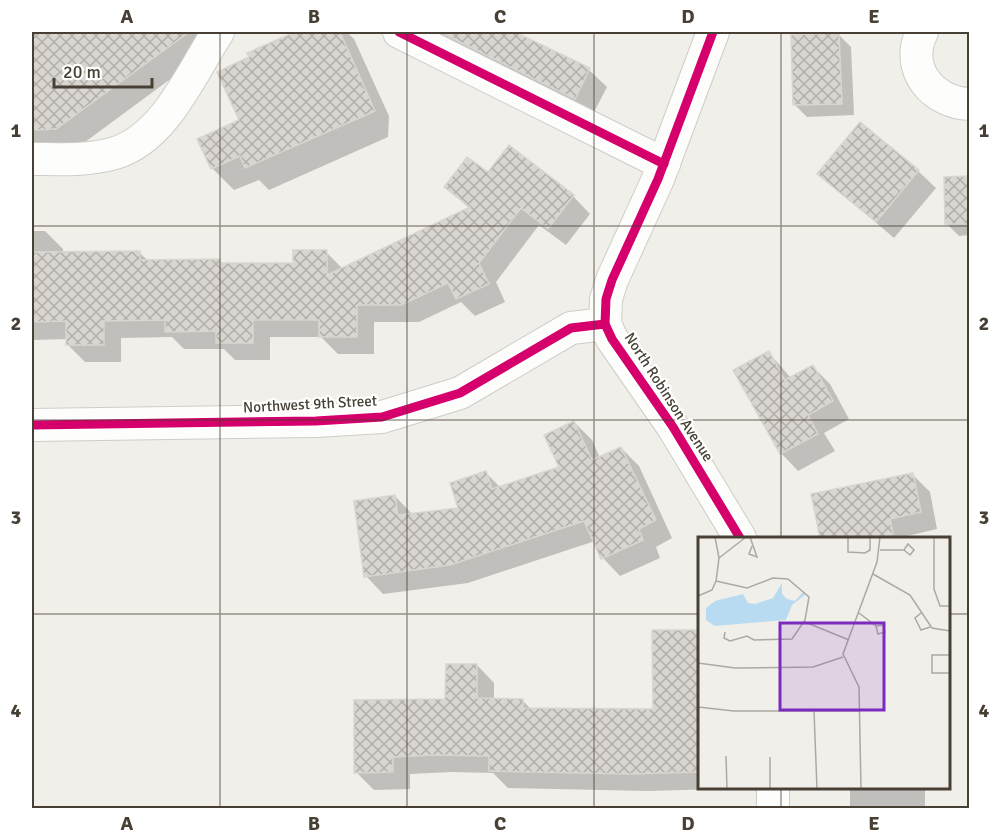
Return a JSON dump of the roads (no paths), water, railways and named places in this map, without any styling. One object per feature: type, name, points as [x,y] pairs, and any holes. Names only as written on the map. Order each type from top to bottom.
[{"type":"street","points":[[32,159],[83,159],[116,152],[146,135],[170,108],[218,32]]},
{"type":"street","points":[[399,32],[664,164]]},
{"type":"street","name":"North Robinson Avenue","points":[[713,32],[664,164],[612,280],[606,299],[605,324],[612,339],[673,427],[739,537]]},
{"type":"street","points":[[922,32],[916,56],[918,69],[928,87],[944,100],[969,104]]},
{"type":"street","name":"Northwest 9th Street","points":[[32,425],[305,421],[382,417],[460,393],[571,328],[605,324]]},
{"type":"street","points":[[773,789],[773,808]]}]
